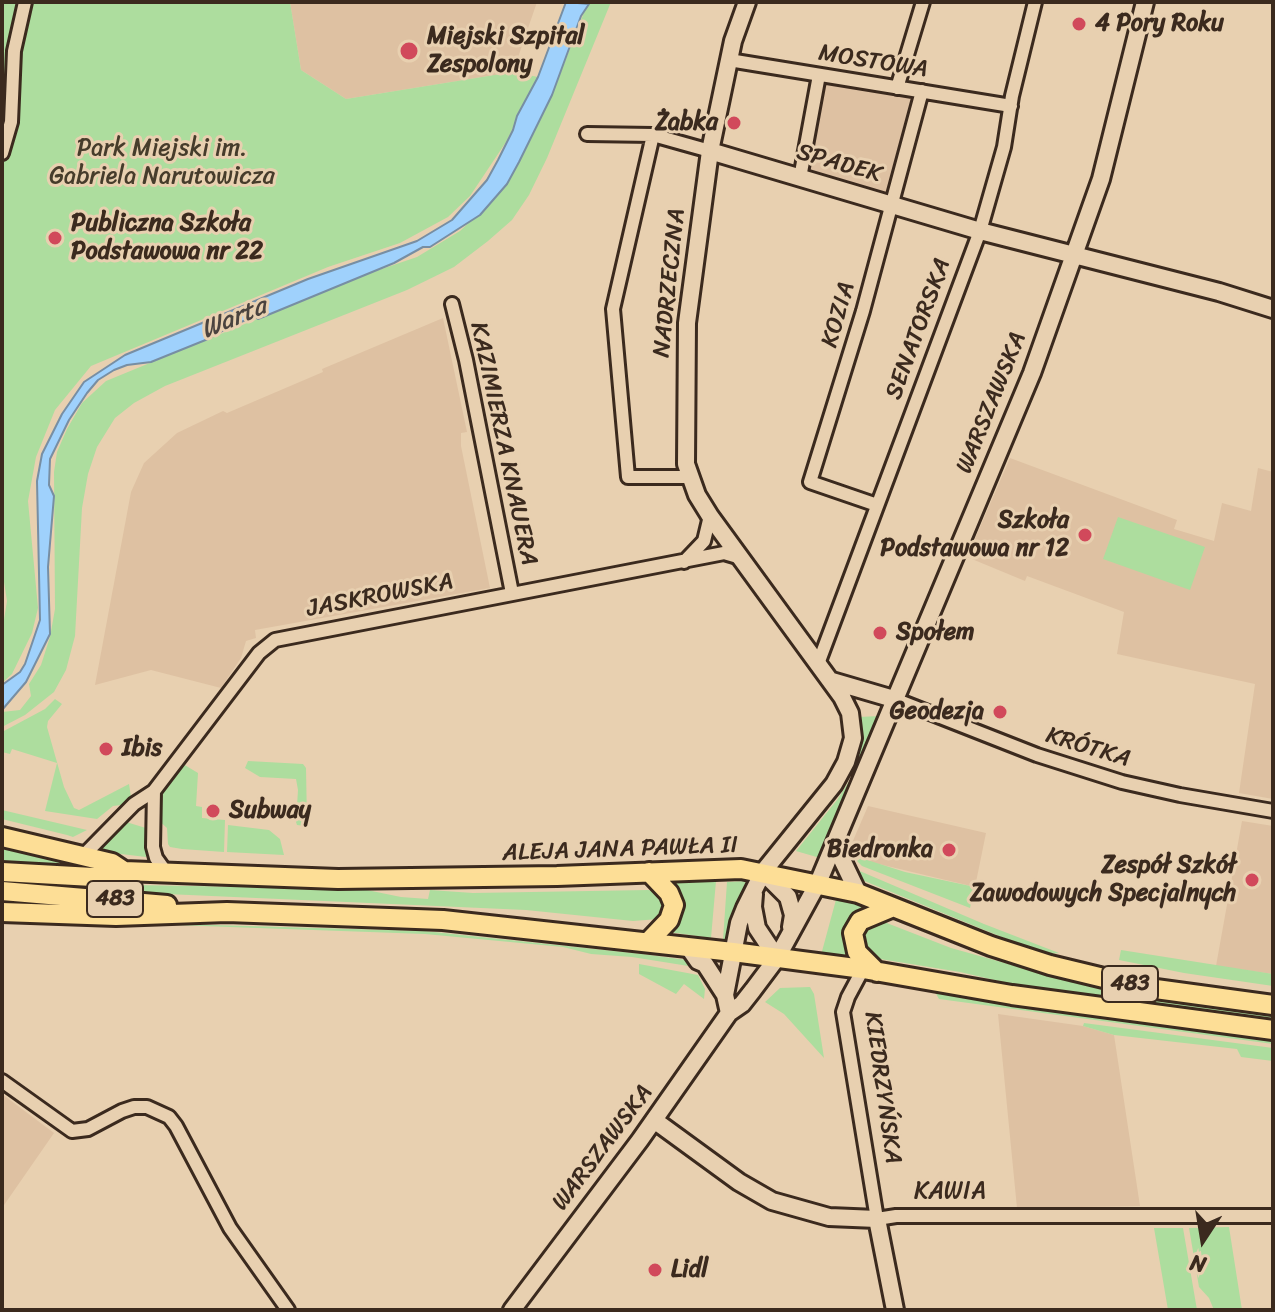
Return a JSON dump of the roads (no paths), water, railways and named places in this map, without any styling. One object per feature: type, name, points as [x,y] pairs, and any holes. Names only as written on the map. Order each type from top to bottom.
[{"type":"main road","name":"ALEJA JANA PAWŁA II","points":[[2,837],[112,863],[124,871],[338,879],[741,869],[759,880],[818,883],[858,893],[991,946],[1050,965],[1141,987],[1273,1005]]},
{"type":"main road","points":[[2,872],[111,878],[124,871]]},
{"type":"main road","points":[[648,942],[669,920],[674,905],[669,893],[649,872]]},
{"type":"main road","name":"483","points":[[2,891],[117,899],[227,912]]},
{"type":"main road","points":[[870,970],[857,952],[853,933],[864,918],[891,908]]},
{"type":"main road","name":"483","points":[[2,912],[116,916],[227,912],[443,920],[870,970],[1012,995],[1273,1030]]},
{"type":"street","points":[[2,153],[11,122],[14,51],[25,2]]},
{"type":"street","name":"NADRZECZNA","points":[[747,2],[729,60],[710,151],[687,323],[685,449],[689,477],[710,516],[832,681],[847,706],[853,738],[846,762],[834,784],[759,880]]},
{"type":"street","points":[[897,88],[923,2]]},
{"type":"street","name":"SENATORSKA","points":[[818,664],[980,231],[1004,147],[1035,2]]},
{"type":"street","name":"WARSZAWSKA","points":[[512,1310],[654,1120],[729,1013],[742,1004],[777,958],[818,883],[1032,373],[1101,179],[1145,2]]},
{"type":"street","name":"MOSTOWA","points":[[729,60],[1011,106]]},
{"type":"street","points":[[800,178],[819,75]]},
{"type":"street","name":"KOZIA","points":[[877,505],[810,482],[893,205],[922,91]]},
{"type":"street","name":"SPADEK","points":[[587,134],[653,135],[980,231],[1219,292],[1273,309]]},
{"type":"street","points":[[653,135],[613,309],[628,477],[689,477]]},
{"type":"street","name":"KAZIMIERZA KNAUERA","points":[[452,304],[512,593]]},
{"type":"street","points":[[684,562],[704,541],[710,516]]},
{"type":"street","name":"JASKROWSKA","points":[[81,858],[134,804],[154,791],[259,653],[275,640],[724,553],[741,558]]},
{"type":"street","points":[[865,691],[904,678]]},
{"type":"street","points":[[832,681],[897,700]]},
{"type":"street","name":"KRÓTKA","points":[[897,700],[1096,775],[1170,793],[1273,811]]},
{"type":"street","points":[[154,791],[153,847],[156,858],[166,872]]},
{"type":"street","points":[[835,845],[858,893]]},
{"type":"street","points":[[759,880],[788,897],[793,915],[791,931]]},
{"type":"street","points":[[725,995],[739,923],[759,880]]},
{"type":"street","points":[[759,880],[753,907],[757,928],[777,958]]},
{"type":"street","points":[[689,948],[698,961],[705,964],[725,995],[729,1013]]},
{"type":"street","name":"KIEDRZYŃSKA","points":[[870,970],[848,997],[843,1012],[895,1310]]},
{"type":"street","points":[[2,1081],[72,1131],[88,1129],[134,1107],[147,1107],[169,1117],[230,1228],[288,1310]]},
{"type":"street","name":"KAWIA","points":[[654,1120],[739,1182],[772,1201],[829,1217],[1273,1216]]},
{"type":"water","name":"Warta","points":[[566,2],[589,4],[581,16],[552,95],[519,162],[507,184],[480,215],[430,247],[423,247],[394,263],[258,319],[255,317],[235,324],[208,339],[151,362],[114,370],[98,380],[87,393],[69,420],[50,459],[49,485],[54,496],[48,567],[50,634],[26,682],[2,710],[2,685],[20,672],[25,664],[40,620],[37,481],[42,454],[62,414],[84,382],[125,355],[308,279],[417,241],[452,220],[487,180],[498,160],[538,77]]},
{"type":"place","name":"4 Pory Roku","points":[[1079,24]]},
{"type":"place","name":"Miejski Szpital Zespolony","points":[[409,51]]},
{"type":"place","name":"Żabka","points":[[734,123]]},
{"type":"place","name":"Publiczna Szkoła Podstawowa nr 22","points":[[55,238]]},
{"type":"place","name":"Szkoła Podstawowa nr 12","points":[[1085,535]]},
{"type":"place","name":"Społem","points":[[880,633]]},
{"type":"place","name":"Geodezja","points":[[1000,712]]},
{"type":"place","name":"Ibis","points":[[106,749]]},
{"type":"place","name":"Subway","points":[[213,811]]},
{"type":"place","name":"Biedronka","points":[[949,850]]},
{"type":"place","name":"Zespół Szkół Zawodowych Specjalnych","points":[[1252,880]]},
{"type":"place","name":"Lidl","points":[[655,1270]]},
{"type":"park label","name":"Park Miejski im. Gabriela Narutowicza","points":[[162,163]]}]
